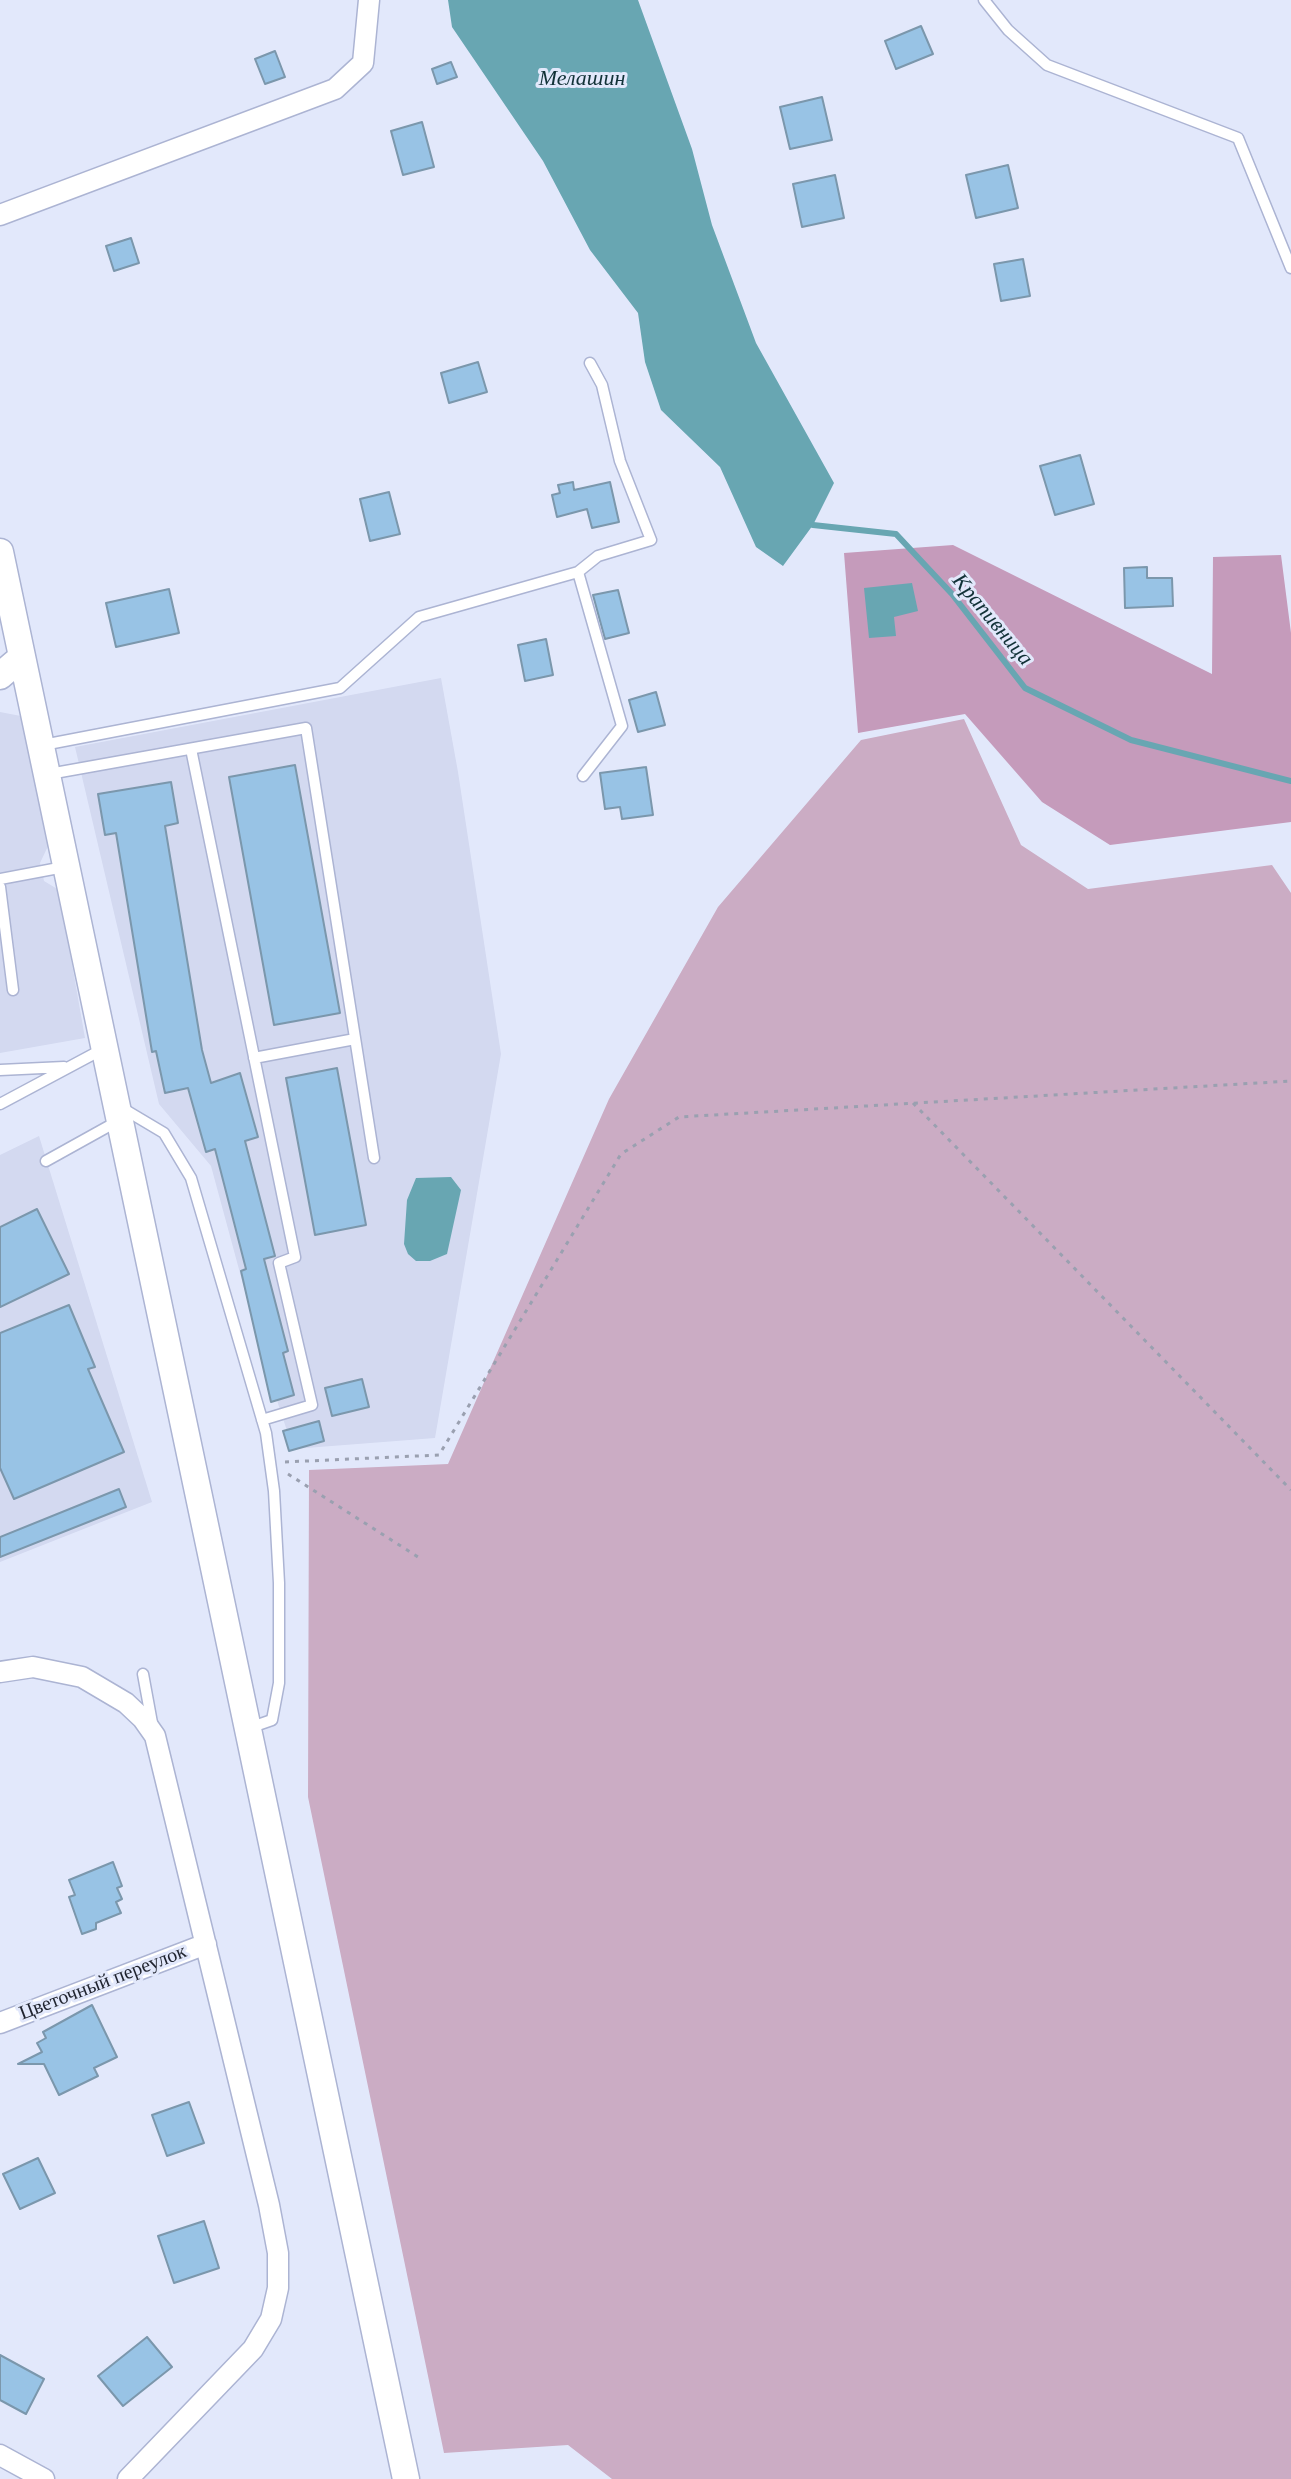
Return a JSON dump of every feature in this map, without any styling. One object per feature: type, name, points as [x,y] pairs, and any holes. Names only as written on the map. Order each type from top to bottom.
[{"type":"street","points":[[0,215],[335,89],[363,63],[369,0]]},
{"type":"street","points":[[0,552],[406,2479]]},
{"type":"street","points":[[0,676],[22,657]]},
{"type":"street","points":[[0,1672],[33,1667],[82,1677],[126,1703],[155,1736],[278,2253],[278,2288],[271,2319],[253,2349],[128,2479]]},
{"type":"street","name":"Цветочный переулок","points":[[0,2023],[206,1944]]},
{"type":"street","points":[[0,2455],[44,2479]]},
{"type":"lane","points":[[984,0],[1008,30],[1047,65],[1238,138],[1291,268]]},
{"type":"lane","points":[[41,746],[340,688],[419,617],[578,572],[598,556],[651,540],[620,461],[602,385],[590,363]]},
{"type":"lane","points":[[578,572],[622,726],[583,776]]},
{"type":"lane","points":[[47,775],[306,728],[374,1158]]},
{"type":"lane","points":[[191,749],[295,1257],[279,1263],[312,1405],[262,1420]]},
{"type":"lane","points":[[0,879],[66,866]]},
{"type":"lane","points":[[0,887],[13,990]]},
{"type":"lane","points":[[254,1058],[355,1039]]},
{"type":"lane","points":[[0,1104],[105,1048]]},
{"type":"lane","points":[[0,1070],[70,1066]]},
{"type":"lane","points":[[46,1161],[119,1113],[164,1133],[191,1178],[262,1420],[274,1491],[279,1583],[279,1683],[272,1720],[248,1728]]},
{"type":"lane","points":[[143,1674],[155,1736]]},
{"type":"path","points":[[270,1463],[439,1455],[621,1154],[679,1117],[1291,1081]]},
{"type":"path","points":[[913,1103],[1291,1490]]},
{"type":"path","points":[[270,1463],[418,1557]]},
{"type":"shaded area","points":[[953,545],[1212,674],[1213,557],[1281,555],[1291,633],[1291,822],[1110,845],[1042,802],[965,714],[858,733],[844,553]]},
{"type":"shaded area","points":[[441,678],[501,1054],[435,1438],[293,1449],[263,1358],[211,1166],[159,1104],[75,747]]},
{"type":"shaded area","points":[[0,712],[26,717],[50,842],[40,863],[44,881],[59,890],[85,1038],[0,1053]]},
{"type":"shaded area","points":[[964,719],[1021,845],[1088,889],[1272,865],[1291,893],[1291,2479],[612,2479],[568,2445],[444,2453],[308,1797],[309,1470],[448,1464],[609,1099],[718,907],[861,740]]},
{"type":"shaded area","points":[[39,1136],[152,1502],[0,1562],[0,1155]]},
{"type":"water","name":"Мелашин","points":[[448,0],[638,0],[692,149],[712,225],[756,343],[834,483],[813,525],[783,566],[756,547],[720,467],[661,410],[645,362],[638,313],[590,250],[543,161],[452,27]]},
{"type":"water","points":[[912,583],[918,611],[894,617],[896,636],[869,638],[864,588]]},
{"type":"water","points":[[451,1177],[461,1190],[447,1254],[430,1261],[416,1261],[408,1254],[404,1244],[407,1200],[416,1178]]},
{"type":"building","points":[[921,26],[933,54],[896,69],[885,41]]},
{"type":"building","points":[[275,51],[285,77],[265,84],[255,59]]},
{"type":"building","points":[[451,62],[457,77],[437,84],[432,69]]},
{"type":"building","points":[[822,97],[832,140],[790,149],[780,107]]},
{"type":"building","points":[[422,122],[434,167],[403,175],[391,131]]},
{"type":"building","points":[[1008,165],[1018,208],[976,218],[966,175]]},
{"type":"building","points":[[835,175],[844,218],[802,227],[793,184]]},
{"type":"building","points":[[131,238],[139,263],[114,271],[106,246]]},
{"type":"building","points":[[1023,259],[1030,296],[1001,301],[994,264]]},
{"type":"building","points":[[478,362],[487,392],[449,403],[441,373]]},
{"type":"building","points":[[1080,455],[1094,504],[1055,515],[1040,466]]},
{"type":"building","points":[[573,482],[574,490],[610,482],[619,522],[592,528],[587,509],[557,517],[552,495],[560,493],[558,485]]},
{"type":"building","points":[[389,492],[400,534],[370,541],[360,499]]},
{"type":"building","points":[[1147,567],[1147,578],[1172,578],[1173,606],[1125,608],[1124,568]]},
{"type":"building","points":[[169,589],[179,633],[116,647],[106,603]]},
{"type":"building","points":[[618,590],[629,633],[605,639],[593,595]]},
{"type":"building","points":[[546,639],[553,675],[525,681],[518,645]]},
{"type":"building","points":[[656,692],[665,725],[638,732],[629,700]]},
{"type":"building","points":[[295,765],[340,1013],[274,1025],[229,777]]},
{"type":"building","points":[[646,767],[653,815],[622,819],[620,807],[605,809],[600,773]]},
{"type":"building","points":[[171,782],[178,823],[165,826],[202,1050],[211,1083],[240,1073],[258,1137],[245,1141],[275,1256],[264,1259],[288,1351],[283,1353],[294,1395],[271,1402],[241,1271],[246,1269],[215,1149],[206,1152],[188,1088],[165,1093],[156,1051],[152,1052],[116,833],[105,835],[98,794]]},
{"type":"building","points":[[337,1068],[366,1225],[315,1235],[286,1078]]},
{"type":"building","points":[[37,1209],[69,1274],[0,1307],[0,1227]]},
{"type":"building","points":[[69,1305],[95,1367],[88,1369],[124,1452],[14,1499],[0,1468],[0,1333]]},
{"type":"building","points":[[362,1379],[369,1407],[332,1416],[325,1388]]},
{"type":"building","points":[[319,1421],[324,1441],[289,1451],[283,1431]]},
{"type":"building","points":[[119,1489],[126,1507],[0,1557],[0,1537]]},
{"type":"building","points":[[113,1862],[122,1886],[117,1888],[122,1899],[116,1902],[121,1913],[96,1923],[96,1929],[82,1934],[69,1897],[75,1895],[69,1880]]},
{"type":"building","points":[[92,2005],[117,2057],[94,2068],[98,2076],[59,2095],[44,2064],[18,2064],[42,2052],[37,2043],[46,2038],[43,2032]]},
{"type":"building","points":[[189,2102],[204,2143],[167,2156],[152,2115]]},
{"type":"building","points":[[38,2158],[55,2193],[20,2209],[3,2174]]},
{"type":"building","points":[[204,2221],[219,2268],[174,2283],[158,2236]]},
{"type":"building","points":[[147,2337],[172,2367],[123,2406],[98,2376]]},
{"type":"building","points":[[0,2355],[44,2379],[26,2414],[0,2400]]},
{"type":"waterway","name":"Крапивница","points":[[813,525],[896,534],[952,594],[1025,688],[1131,740],[1291,781]]}]
